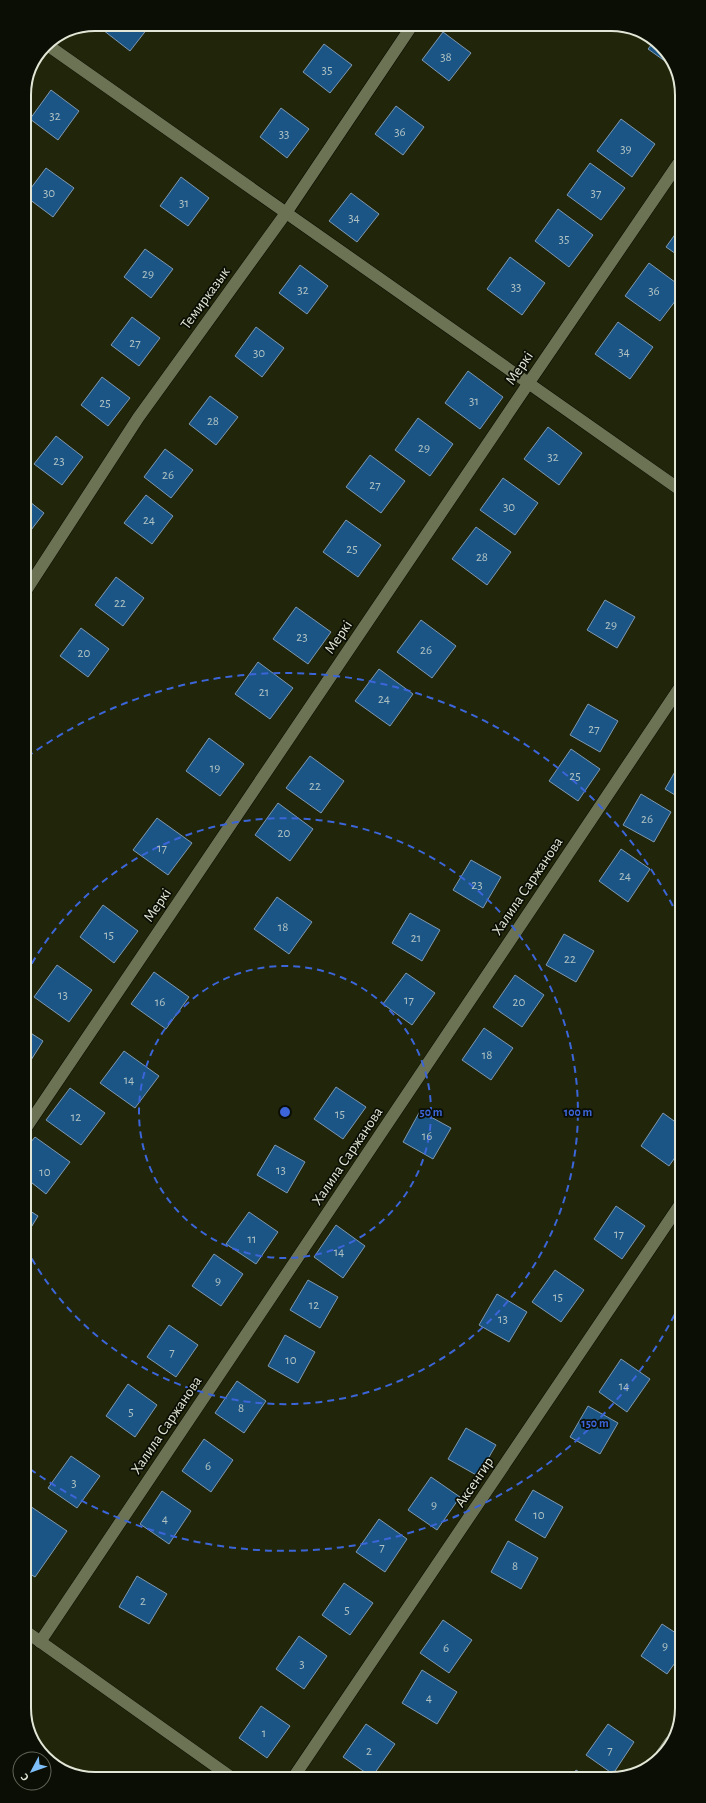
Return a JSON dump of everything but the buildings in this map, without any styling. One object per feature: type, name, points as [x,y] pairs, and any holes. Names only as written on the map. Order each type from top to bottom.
[{"type":"street","name":"Темирказык","points":[[31,583],[138,418],[286,213],[408,31]]},
{"type":"street","points":[[52,48],[675,486]]},
{"type":"street","name":"Меркі","points":[[31,1121],[675,168]]},
{"type":"street","name":"Халила Саржанова","points":[[40,1642],[675,694]]},
{"type":"street","name":"Аксенгир","points":[[297,1772],[675,1212]]},
{"type":"street","points":[[31,1636],[224,1772]]}]
